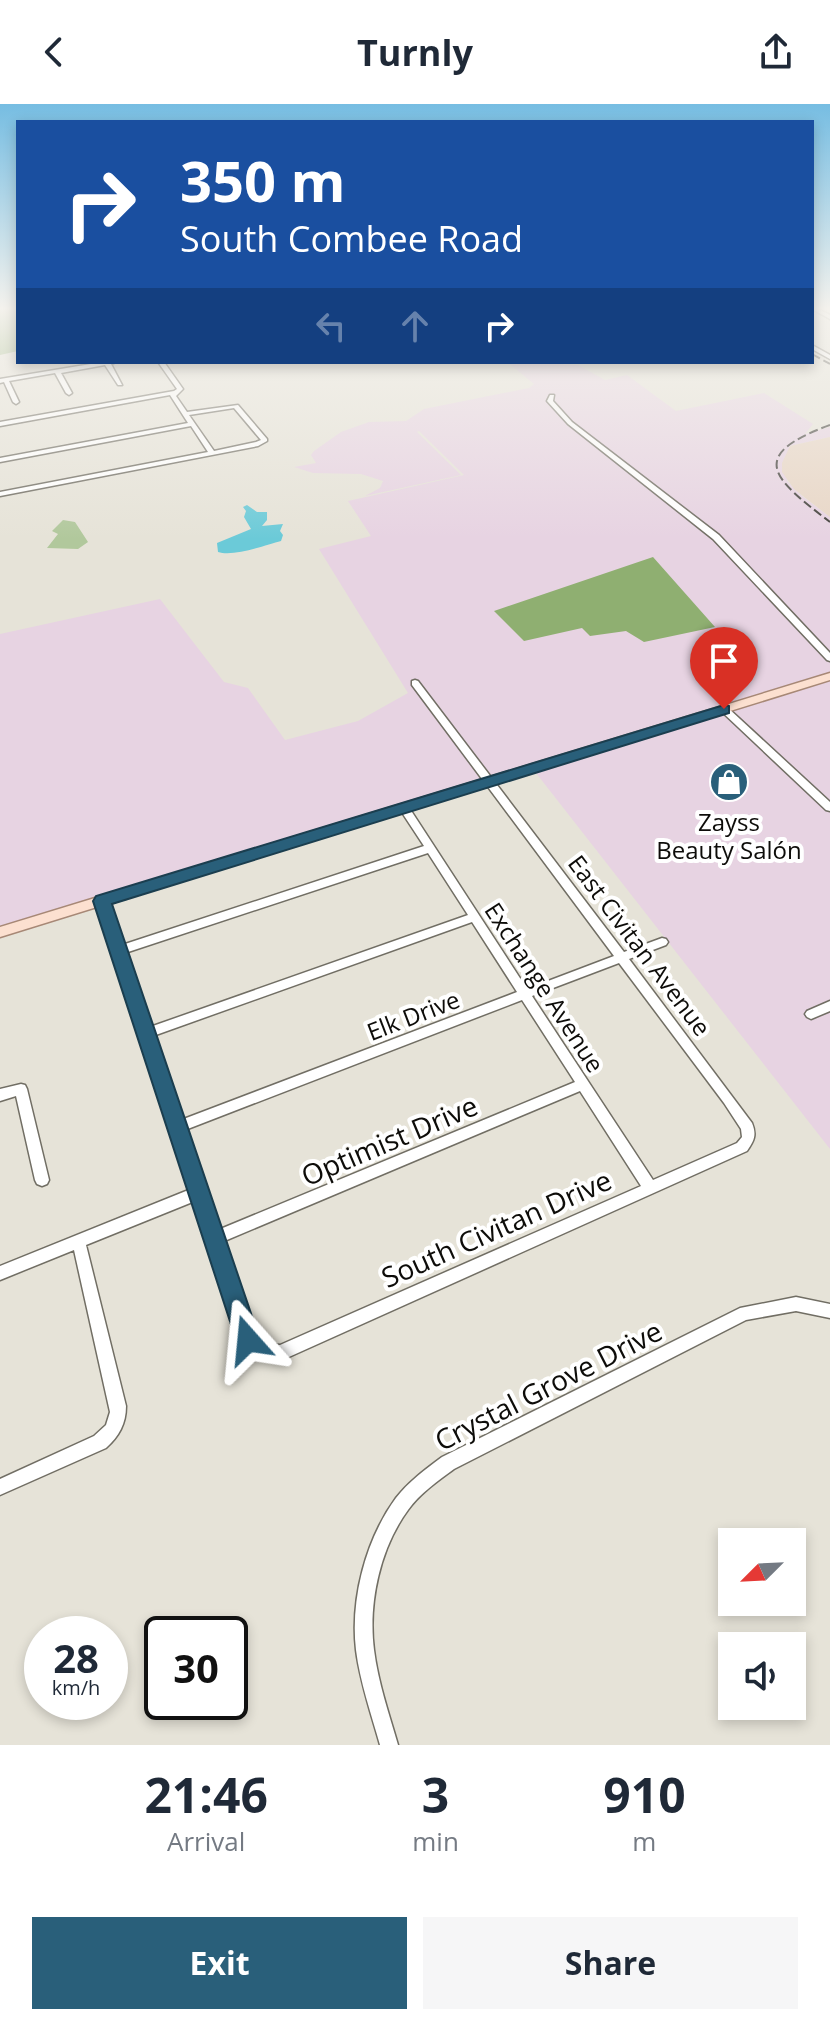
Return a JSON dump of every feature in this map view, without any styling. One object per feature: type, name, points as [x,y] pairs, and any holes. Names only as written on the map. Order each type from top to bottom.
[{"type":"main road","points":[[0,932],[830,676]]},
{"type":"street","points":[[6,386],[16,402]]},
{"type":"street","points":[[65,386],[69,393]]},
{"type":"street","points":[[121,386],[131,400]]},
{"type":"street","points":[[0,424],[173,393],[180,389],[178,386]]},
{"type":"street","points":[[173,393],[212,453]]},
{"type":"street","points":[[552,396],[550,401],[570,423],[716,537],[830,658]]},
{"type":"street","points":[[0,494],[265,440],[236,406],[186,414]]},
{"type":"street","points":[[0,460],[193,424]]},
{"type":"street","name":"East Civitan Avenue","points":[[415,683],[728,1099],[747,1127],[749,1138]]},
{"type":"street","points":[[724,709],[830,808]]},
{"type":"street","name":"Exchange Avenue","points":[[404,808],[650,1188]]},
{"type":"street","points":[[119,950],[430,848]]},
{"type":"street","points":[[102,901],[214,1239]]},
{"type":"street","points":[[147,1033],[475,917]]},
{"type":"street","name":"Elk Drive","points":[[178,1127],[662,942]]},
{"type":"street","points":[[811,1014],[830,1006]]},
{"type":"street","name":"Optimist Drive","points":[[214,1239],[582,1085]]},
{"type":"street","points":[[0,1095],[21,1089],[42,1180]]},
{"type":"street","name":"South Civitan Drive","points":[[214,1239],[248,1340],[260,1351],[280,1353],[742,1147],[749,1138]]},
{"type":"street","points":[[0,1273],[198,1193]]},
{"type":"street","points":[[0,1487],[100,1442],[118,1422],[118,1406],[79,1243]]},
{"type":"street","name":"Crystal Grove Drive","points":[[389,1745],[367,1666],[364,1624],[368,1585],[383,1538],[402,1505],[422,1483],[448,1463],[745,1313],[796,1304],[830,1311]]},
{"type":"shaded area","points":[[641,386],[676,411],[764,393],[813,424],[805,434],[830,427],[830,437],[790,446],[787,481],[830,517],[830,1149],[529,764],[0,930],[0,634],[160,599],[224,682],[248,688],[285,740],[358,721],[408,693],[319,549],[371,536],[348,501],[464,475],[419,431],[461,475],[365,496],[380,488],[383,481],[361,474],[313,473],[294,467],[316,463],[311,455],[314,451],[341,432],[369,422],[406,421],[424,409],[529,388]]},
{"type":"shaded area","points":[[830,437],[830,517],[794,489],[782,472],[782,463],[790,446]]},
{"type":"green space","points":[[63,520],[75,522],[88,542],[78,549],[47,548],[58,534],[52,531]]},
{"type":"green space","points":[[653,557],[715,627],[644,642],[626,631],[590,636],[582,628],[524,641],[494,611]]},
{"type":"water","points":[[247,505],[257,512],[267,512],[267,520],[262,526],[283,524],[281,541],[241,552],[218,552],[217,543],[251,529],[244,517],[246,511],[243,507]]},
{"type":"railway","points":[[830,425],[786,447],[778,458],[777,469],[794,493],[830,522]]},
{"type":"place","name":"Zayss Beauty Salón","points":[[729,782]]},
{"type":"route","points":[[248,1340],[102,901],[724,709]]}]
